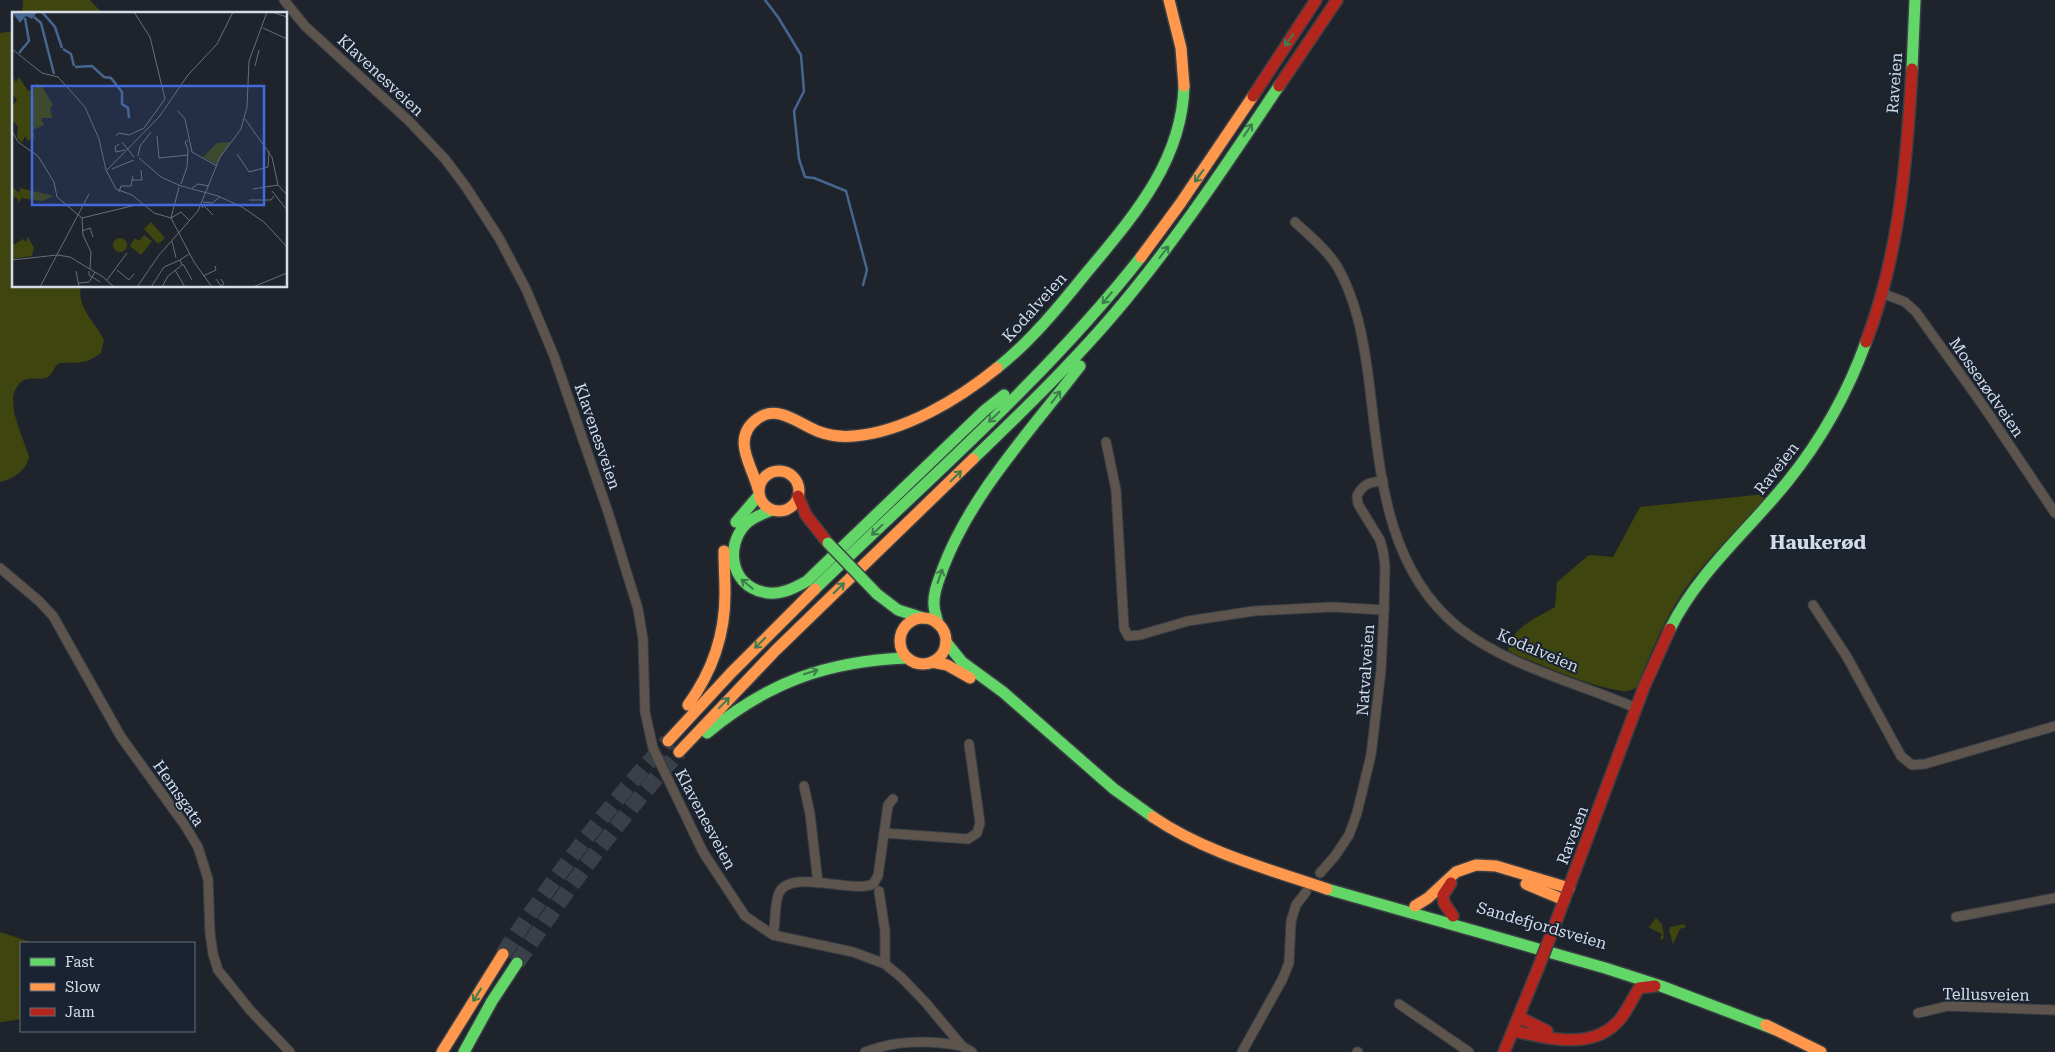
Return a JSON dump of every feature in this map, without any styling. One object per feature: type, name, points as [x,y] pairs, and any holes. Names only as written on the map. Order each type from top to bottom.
[{"type":"main road","name":"Kodalveien","points":[[745,446],[746,436],[751,424],[769,414],[783,414],[816,431],[836,436],[858,436],[899,424],[934,410],[971,388],[991,374],[1025,342],[1076,285],[1138,208],[1159,178],[1171,154],[1182,115],[1184,84],[1182,48],[1169,0]]},
{"type":"main road","points":[[778,470],[772,471],[764,477],[758,492],[731,529],[725,542],[723,627],[716,655],[704,682],[665,738],[762,641],[1005,406],[1089,320],[1177,207],[1316,0]]},
{"type":"main road","points":[[907,658],[826,668],[779,684],[742,706],[681,754],[773,653],[1050,384],[1134,291],[1190,216],[1337,0]]},
{"type":"main road","name":"Raveien","points":[[1519,1017],[1636,708],[1669,631],[1696,587],[1786,485],[1827,425],[1872,327],[1882,293],[1902,190],[1909,116],[1915,0]]},
{"type":"main road","points":[[923,618],[908,624],[902,633],[901,649],[907,658],[919,664],[932,662],[942,654],[946,642],[944,632],[938,624],[934,597],[951,548],[965,520],[987,487],[1076,370],[1131,304],[1134,291]]},
{"type":"main road","points":[[798,496],[793,506],[758,516],[744,526],[738,534],[732,550],[735,569],[742,581],[758,591],[777,594],[796,587],[816,572],[985,410],[1032,369],[1076,324],[1089,320]]},
{"type":"main road","points":[[745,446],[756,462],[766,469],[783,471],[793,476],[798,486],[798,496],[806,515],[828,542],[877,594],[893,615],[902,633]]},
{"type":"main road","points":[[745,446],[746,459],[756,479],[758,492],[764,504],[801,520],[828,542]]},
{"type":"main road","points":[[877,594],[898,610],[938,624]]},
{"type":"main road","name":"Sandefjordsveien","points":[[946,642],[962,662],[1003,692],[1114,789],[1167,826],[1224,853],[1332,890],[1605,968],[1661,986],[1774,1029]]},
{"type":"main road","name":"Sandefjordsveien","points":[[932,662],[942,663],[958,670],[1043,728]]},
{"type":"main road","points":[[1415,906],[1432,898],[1448,878],[1458,870],[1472,865],[1494,865],[1569,888]]},
{"type":"main road","points":[[1453,916],[1444,903],[1443,895],[1447,887],[1458,876],[1478,869],[1494,871],[1564,900]]},
{"type":"main road","name":"Sandefjordsveien","points":[[1293,876],[1453,916],[1644,974],[1728,1004],[1821,1052]]},
{"type":"main road","points":[[442,1052],[503,954]]},
{"type":"main road","points":[[464,1052],[517,963]]},
{"type":"main road","points":[[1504,1052],[1519,1017],[1534,1026],[1560,1036],[1584,1035],[1606,1026],[1622,1006],[1626,993],[1625,985],[1621,980],[1605,968]]},
{"type":"main road","points":[[1513,1031],[1566,1042],[1592,1038],[1607,1031],[1621,1018],[1639,988],[1661,986]]},
{"type":"street","name":"Klavenesveien","points":[[284,0],[305,26],[409,121],[445,160],[466,187],[499,238],[529,297],[558,365],[608,512],[638,609],[643,639],[645,712],[653,748],[706,857],[745,916],[773,936],[853,952],[885,964],[902,978],[962,1046],[972,1052]]},
{"type":"street","name":"Kodalveien","points":[[1295,222],[1331,258],[1344,279],[1351,296],[1366,363],[1382,481],[1397,539],[1412,571],[1431,599],[1458,626],[1503,655],[1636,708]]},
{"type":"street","name":"Mosserødveien","points":[[1882,293],[1905,302],[1916,312],[1984,407],[2055,513]]},
{"type":"street","points":[[1106,442],[1116,490],[1124,628],[1128,636],[1140,635],[1188,621],[1254,612],[1332,607],[1384,610]]},
{"type":"street","name":"Natvalveien","points":[[1320,873],[1335,856],[1349,834],[1357,813],[1376,722],[1384,610],[1385,566],[1383,551],[1376,533],[1358,504],[1357,496],[1361,488],[1368,482],[1382,481]]},
{"type":"street","name":"Hemsgata","points":[[0,568],[39,601],[53,616],[121,737],[184,824],[198,847],[208,880],[210,933],[213,954],[218,970],[250,1010],[290,1052]]},
{"type":"street","points":[[1813,606],[1847,658],[1901,756],[1912,764],[1925,764],[2055,726]]},
{"type":"street","points":[[884,833],[968,839],[977,833],[980,823],[969,744]]},
{"type":"street","points":[[804,786],[811,822],[818,883]]},
{"type":"street","points":[[773,936],[778,896],[782,888],[796,883],[818,883],[858,888],[872,884],[878,876],[888,805],[893,799]]},
{"type":"street","points":[[879,891],[886,931],[885,964]]},
{"type":"street","points":[[1242,1052],[1282,980],[1289,963],[1291,921],[1296,905],[1306,892]]},
{"type":"street","points":[[1956,917],[2055,898]]},
{"type":"street","points":[[1399,1004],[1469,1052]]},
{"type":"street","name":"Tellusveien","points":[[1918,1013],[1948,1006],[2055,1010]]},
{"type":"street","points":[[865,1052],[906,1042],[942,1042],[962,1046]]},
{"type":"green space","points":[[23,0],[90,0],[101,12],[22,12]]},
{"type":"green space","points":[[12,31],[12,288],[81,288],[81,301],[84,308],[104,340],[101,353],[95,357],[81,362],[59,363],[47,377],[24,380],[17,387],[13,404],[18,426],[29,457],[25,466],[18,474],[0,482],[0,33]]},
{"type":"green space","points":[[1765,494],[1762,503],[1710,558],[1682,593],[1663,627],[1637,687],[1624,691],[1581,681],[1508,650],[1510,642],[1519,629],[1555,607],[1557,582],[1589,555],[1613,557],[1640,507]]},
{"type":"green space","points":[[1656,918],[1662,924],[1664,937],[1662,940],[1660,939],[1662,934],[1646,926],[1649,927]]},
{"type":"green space","points":[[1684,924],[1686,927],[1680,929],[1673,944],[1669,931],[1670,927]]},
{"type":"green space","points":[[0,932],[31,942],[20,942],[20,1019],[0,1022]]},
{"type":"waterway","points":[[765,0],[778,17],[801,55],[804,91],[794,111],[799,159],[805,177],[814,178],[846,191],[867,270],[863,285]]},
{"type":"tunnel","points":[[503,954],[581,844],[668,741]]},
{"type":"tunnel","points":[[517,963],[595,855],[636,802],[679,752]]},
{"type":"traffic: fast","points":[[1912,69],[1915,0]]},
{"type":"traffic: fast","points":[[997,368],[1021,347],[1053,313],[1135,212],[1164,166],[1174,141],[1181,114],[1184,86]]},
{"type":"traffic: fast","points":[[973,459],[1036,398],[1115,313],[1190,216],[1279,86]]},
{"type":"traffic: fast","points":[[815,589],[942,469],[1025,387],[1104,302],[1141,257]]},
{"type":"traffic: fast","points":[[1670,629],[1695,588],[1773,499],[1812,449],[1833,415],[1851,379],[1866,342]]},
{"type":"traffic: fast","points":[[938,624],[934,610],[934,595],[943,568],[969,514],[1004,463],[1080,366]]},
{"type":"traffic: fast","points":[[772,510],[754,518],[745,525],[739,534],[733,554],[734,564],[744,582],[752,588],[769,593],[791,589],[807,581],[985,410],[1004,395]]},
{"type":"traffic: fast","points":[[736,522],[759,495]]},
{"type":"traffic: fast","points":[[828,543],[877,594]]},
{"type":"traffic: fast","points":[[877,594],[898,610],[923,618]]},
{"type":"traffic: fast","points":[[946,642],[962,662],[1003,692],[1114,789],[1153,817]]},
{"type":"traffic: fast","points":[[707,733],[753,700],[800,678],[851,664],[907,658]]},
{"type":"traffic: fast","points":[[1327,889],[1605,968],[1661,986],[1774,1029]]},
{"type":"traffic: fast","points":[[464,1052],[492,1001],[517,963]]},
{"type":"traffic: slow","points":[[1169,0],[1181,48],[1184,86]]},
{"type":"traffic: slow","points":[[1141,257],[1180,204],[1253,96]]},
{"type":"traffic: slow","points":[[758,489],[744,444],[745,435],[749,427],[757,419],[773,413],[781,414],[812,429],[833,435],[850,436],[873,433],[892,428],[930,412],[966,391],[997,368]]},
{"type":"traffic: slow","points":[[679,752],[775,651],[973,459]]},
{"type":"traffic: slow","points":[[783,471],[790,474],[796,480],[799,491],[798,499],[790,508],[783,511],[775,511],[768,508],[760,499],[759,487],[762,480],[771,472],[783,471]]},
{"type":"traffic: slow","points":[[688,705],[704,679],[720,638],[725,594],[724,551]]},
{"type":"traffic: slow","points":[[668,741],[731,673],[815,589]]},
{"type":"traffic: slow","points":[[923,618],[936,622],[942,628],[946,641],[942,654],[936,660],[923,664],[910,660],[904,654],[900,641],[904,628],[910,622],[923,618]]},
{"type":"traffic: slow","points":[[932,662],[947,665],[970,678]]},
{"type":"traffic: slow","points":[[1153,817],[1193,840],[1215,850],[1259,867],[1327,889]]},
{"type":"traffic: slow","points":[[1415,906],[1428,898],[1456,872],[1476,865],[1496,866],[1569,888]]},
{"type":"traffic: slow","points":[[1526,884],[1564,900]]},
{"type":"traffic: slow","points":[[442,1052],[503,954]]},
{"type":"traffic: slow","points":[[1766,1025],[1821,1052]]},
{"type":"traffic: jam","points":[[1253,96],[1316,0]]},
{"type":"traffic: jam","points":[[1279,86],[1337,0]]},
{"type":"traffic: jam","points":[[1866,342],[1886,276],[1900,208],[1912,69]]},
{"type":"traffic: jam","points":[[798,496],[806,515],[828,543]]},
{"type":"traffic: jam","points":[[1557,919],[1644,687],[1670,629]]},
{"type":"traffic: jam","points":[[1451,883],[1443,895],[1444,903],[1453,916]]},
{"type":"traffic: jam","points":[[1537,971],[1557,919]]},
{"type":"traffic: jam","points":[[1504,1052],[1537,971]]},
{"type":"traffic: jam","points":[[1513,1031],[1541,1037],[1570,1040],[1598,1035],[1610,1029],[1621,1018],[1639,988],[1655,986]]},
{"type":"traffic: jam","points":[[1519,1017],[1547,1031]]},
{"type":"district","name":"Haukerød","points":[[1818,542]]}]
